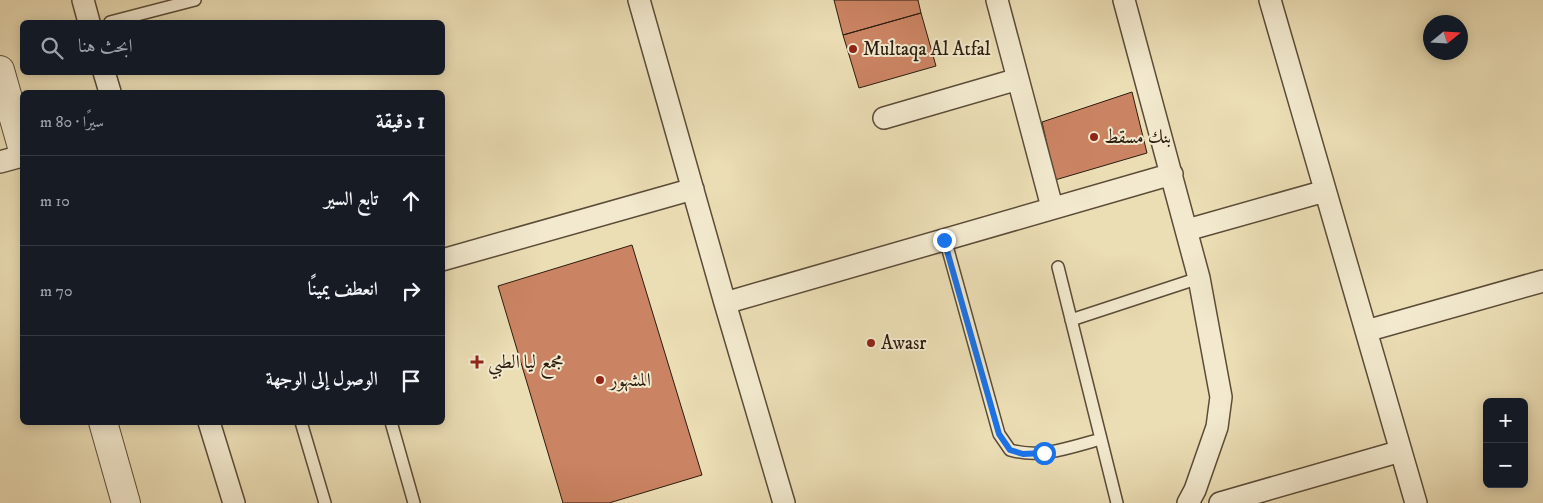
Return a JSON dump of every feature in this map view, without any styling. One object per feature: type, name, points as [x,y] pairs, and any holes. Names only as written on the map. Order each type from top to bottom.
[{"type":"street","points":[[83,0],[89,20]]},
{"type":"street","points":[[639,0],[784,503]]},
{"type":"street","points":[[997,0],[1052,207]]},
{"type":"street","points":[[1124,0],[1200,278],[1221,397],[1217,427],[1195,490],[1188,503]]},
{"type":"street","points":[[1270,0],[1416,503]]},
{"type":"street","points":[[0,70],[20,140]]},
{"type":"street","points":[[105,75],[109,90]]},
{"type":"street","points":[[884,118],[1018,80]]},
{"type":"street","points":[[0,162],[20,157]]},
{"type":"street","points":[[725,303],[1052,207],[1172,174]]},
{"type":"street","points":[[445,259],[693,189]]},
{"type":"street","points":[[1187,230],[1325,191]]},
{"type":"street","points":[[1366,331],[1543,281]]},
{"type":"street","points":[[104,425],[126,503]]},
{"type":"street","points":[[210,425],[234,503]]},
{"type":"street","points":[[1220,503],[1281,495],[1401,451]]},
{"type":"lane","points":[[117,20],[191,0]]},
{"type":"lane","points":[[944,240],[999,434],[1010,450],[1023,454],[1044,453],[1101,439]]},
{"type":"lane","points":[[1058,267],[1117,503]]},
{"type":"lane","points":[[1071,320],[1200,278]]},
{"type":"lane","points":[[302,425],[326,503]]},
{"type":"lane","points":[[392,425],[414,503]]},
{"type":"building","points":[[834,0],[918,0],[921,13],[843,35]]},
{"type":"building","points":[[921,13],[936,66],[859,88],[843,35]]},
{"type":"building","name":"بنك مسقط","points":[[1132,92],[1147,153],[1055,180],[1042,122]]},
{"type":"building","name":"المشهور","points":[[632,245],[702,475],[609,503],[563,503],[498,286]]},
{"type":"place","name":"Multaqa Al Atfal","points":[[853,49]]},
{"type":"place","name":"بنك مسقط","points":[[1094,137]]},
{"type":"place","name":"Awasr","points":[[871,343]]},
{"type":"place","name":"مجمع ليا الطبي","points":[[477,362]]},
{"type":"place","name":"المشهور","points":[[600,380]]},
{"type":"route","points":[[944,240],[999,434],[1010,450],[1023,454],[1044,453]]}]
